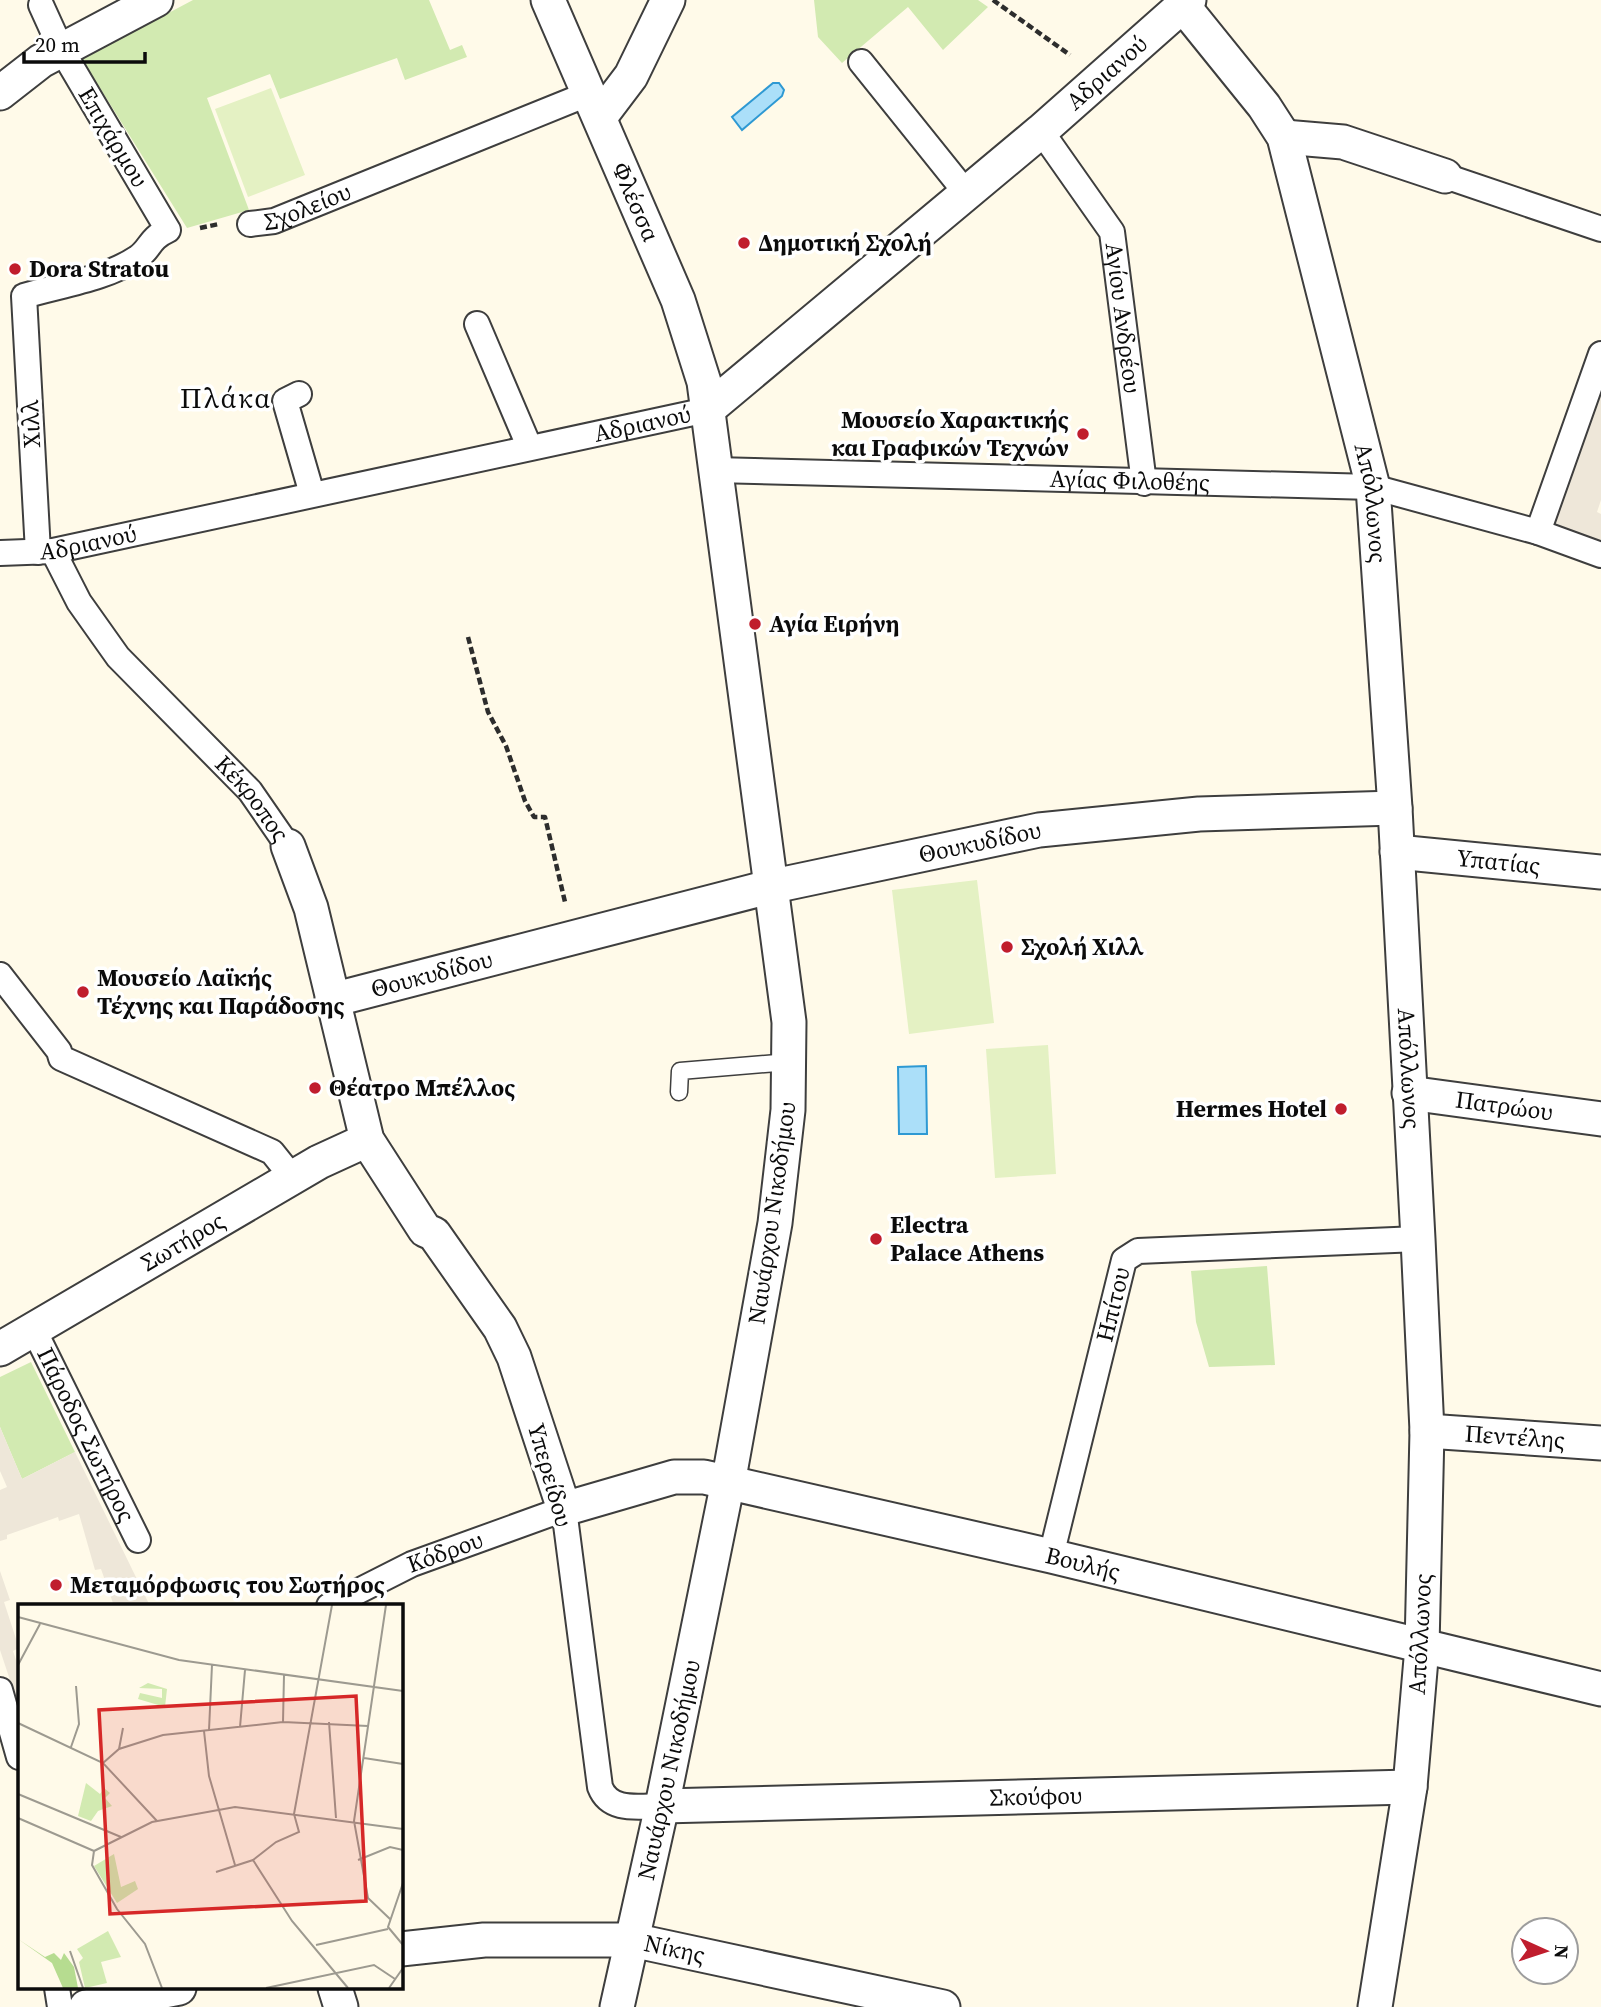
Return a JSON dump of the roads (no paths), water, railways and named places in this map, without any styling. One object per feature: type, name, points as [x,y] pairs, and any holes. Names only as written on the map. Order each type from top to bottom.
[{"type":"street","points":[[3,86],[61,49],[156,0]]},
{"type":"street","name":"Φλέσσα","points":[[548,0],[688,325],[704,382],[707,410]]},
{"type":"street","points":[[595,105],[631,76],[668,0]]},
{"type":"street","name":"Αδριανού","points":[[0,553],[45,552],[529,446],[707,410],[967,194],[1186,4]]},
{"type":"street","name":"Απόλλωνος","points":[[1186,4],[1264,106],[1284,137],[1373,487],[1395,808],[1427,1431],[1422,1647],[1410,1787],[1375,2007]]},
{"type":"street","name":"Επιχάρμου","points":[[24,296],[120,267],[140,257],[154,236],[168,230],[61,49],[41,5]]},
{"type":"street","points":[[861,62],[967,194]]},
{"type":"street","name":"Σχολείου","points":[[250,224],[274,221],[595,105]]},
{"type":"street","name":"Αγίου Ανδρέου","points":[[1041,131],[1112,232],[1144,483]]},
{"type":"street","points":[[1284,137],[1343,142],[1601,229]]},
{"type":"street","name":"Χιλλ","points":[[24,296],[45,552]]},
{"type":"street","points":[[477,324],[529,446]]},
{"type":"street","points":[[1538,531],[1601,354]]},
{"type":"street","points":[[299,394],[285,401],[312,494]]},
{"type":"street","name":"Ναυάρχου Νικοδήμου","points":[[617,2007],[662,1806],[727,1482],[775,1223],[788,1110],[789,1022],[707,410]]},
{"type":"street","name":"Αγίας Φιλοθέης","points":[[715,470],[1373,487],[1538,531],[1601,555]]},
{"type":"street","name":"Κέκροπος","points":[[45,552],[118,657],[250,791],[311,908],[367,1140]]},
{"type":"street","name":"Θουκυδίδου","points":[[332,1000],[769,887],[985,841],[1080,824],[1213,813],[1395,808]]},
{"type":"street","name":"Υπατίας","points":[[1396,852],[1601,872]]},
{"type":"street","points":[[0,975],[59,1051],[61,1058],[272,1152],[292,1177]]},
{"type":"street","name":"Πατρώου","points":[[1409,1093],[1601,1119]]},
{"type":"street","name":"Σωτήρος","points":[[0,1349],[292,1177],[367,1140]]},
{"type":"street","name":"Υπερείδου","points":[[367,1140],[425,1230],[434,1234],[500,1328],[514,1357],[564,1509],[600,1787],[607,1799],[616,1804],[662,1806]]},
{"type":"street","name":"Ηπίτου","points":[[1051,1556],[1124,1260],[1138,1251],[1418,1239]]},
{"type":"street","name":"Πάροδος Σωτήρος","points":[[34,1330],[138,1540]]},
{"type":"street","name":"Πεντέλης","points":[[1427,1431],[1601,1443]]},
{"type":"street","name":"Βουλής","points":[[564,1509],[674,1477],[690,1476],[727,1482],[1051,1556],[1601,1689]]},
{"type":"street","name":"Κόδρου","points":[[333,1604],[412,1564],[564,1509]]},
{"type":"street","points":[[0,1690],[18,1753]]},
{"type":"street","name":"Σκούφου","points":[[662,1806],[1410,1787]]},
{"type":"street","name":"Νίκης","points":[[402,1949],[484,1940],[632,1940],[943,2007]]},
{"type":"street","points":[[86,2007],[169,1990]]},
{"type":"street","points":[[336,1990],[341,2007]]},
{"type":"lane","points":[[679,1092],[680,1070],[789,1062]]},
{"type":"water","points":[[773,83],[779,83],[784,90],[782,96],[742,130],[732,117]]},
{"type":"water","points":[[926,1066],[927,1134],[899,1134],[898,1067]]},
{"type":"place","name":"Δημοτική Σχολή","points":[[744,243]]},
{"type":"place","name":"Dora Stratou","points":[[15,269]]},
{"type":"place","name":"Μουσείο Χαρακτικής και Γραφικών Τεχνών","points":[[1083,434]]},
{"type":"place","name":"Αγία Ειρήνη","points":[[755,624]]},
{"type":"place","name":"Σχολή Χιλλ","points":[[1007,947]]},
{"type":"place","name":"Μουσείο Λαϊκής Τέχνης και Παράδοσης","points":[[83,992]]},
{"type":"place","name":"Θέατρο Μπέλλος","points":[[315,1088]]},
{"type":"place","name":"Hermes Hotel","points":[[1341,1109]]},
{"type":"place","name":"Electra Palace Athens","points":[[876,1239]]},
{"type":"place","name":"Μεταμόρφωσις του Σωτήρος","points":[[56,1585]]},
{"type":"district","name":"Πλάκα","points":[[226,398]]}]
